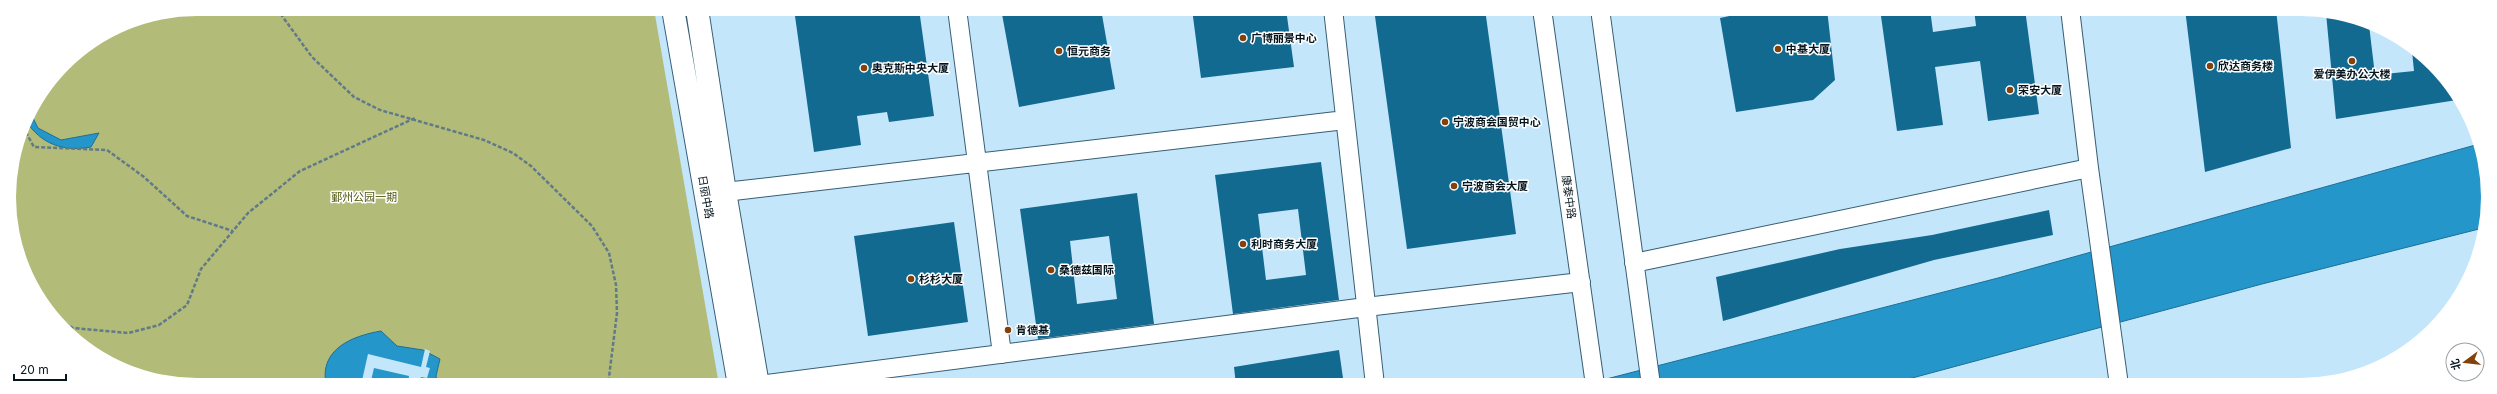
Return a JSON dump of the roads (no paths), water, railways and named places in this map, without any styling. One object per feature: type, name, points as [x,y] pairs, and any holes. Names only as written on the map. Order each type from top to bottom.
[{"type":"main road","name":"日丽中路","points":[[674,16],[738,378]]},
{"type":"main road","name":"日丽中路","points":[[698,16],[725,192],[758,378]]},
{"type":"street","points":[[958,16],[1002,354]]},
{"type":"street","points":[[1334,16],[1373,378]]},
{"type":"street","name":"康泰中路","points":[[1543,16],[1594,376]]},
{"type":"street","points":[[1601,16],[1650,378]]},
{"type":"street","points":[[2071,16],[2089,168],[2118,378]]},
{"type":"street","points":[[725,192],[1345,120]]},
{"type":"street","points":[[1634,262],[2089,168]]},
{"type":"street","points":[[814,378],[1366,307],[1581,282]]},
{"type":"water","points":[[34,120],[38,128],[61,140],[99,133],[91,147],[71,148],[62,147],[46,141],[30,127]]},
{"type":"water","points":[[2473,146],[2475,150],[2481,185],[2481,209],[2478,229],[2262,284],[1912,378],[1610,378],[1998,278]]},
{"type":"water","points":[[381,331],[397,346],[423,350],[440,359],[436,378],[325,378],[325,373],[328,362],[333,353],[340,346],[349,341],[370,333]]},
{"type":"place","name":"广博丽景中心","points":[[1243,38]]},
{"type":"place","name":"中基大厦","points":[[1778,49]]},
{"type":"place","name":"恒元商务","points":[[1059,51]]},
{"type":"place","name":"爱伊美办公大楼","points":[[2352,61]]},
{"type":"place","name":"欣达商务楼","points":[[2210,66]]},
{"type":"place","name":"奥克斯中央大厦","points":[[864,68]]},
{"type":"place","name":"荣安大厦","points":[[2010,90]]},
{"type":"place","name":"宁波商会国贸中心","points":[[1445,122]]},
{"type":"place","name":"宁波商会大厦","points":[[1454,186]]},
{"type":"place","name":"利时商务大厦","points":[[1243,244]]},
{"type":"place","name":"桑德兹国际","points":[[1051,270]]},
{"type":"place","name":"杉杉大厦","points":[[911,279]]},
{"type":"place","name":"肯德基","points":[[1008,330]]},
{"type":"park label","name":"鄞州公园一期","points":[[364,197]]}]
